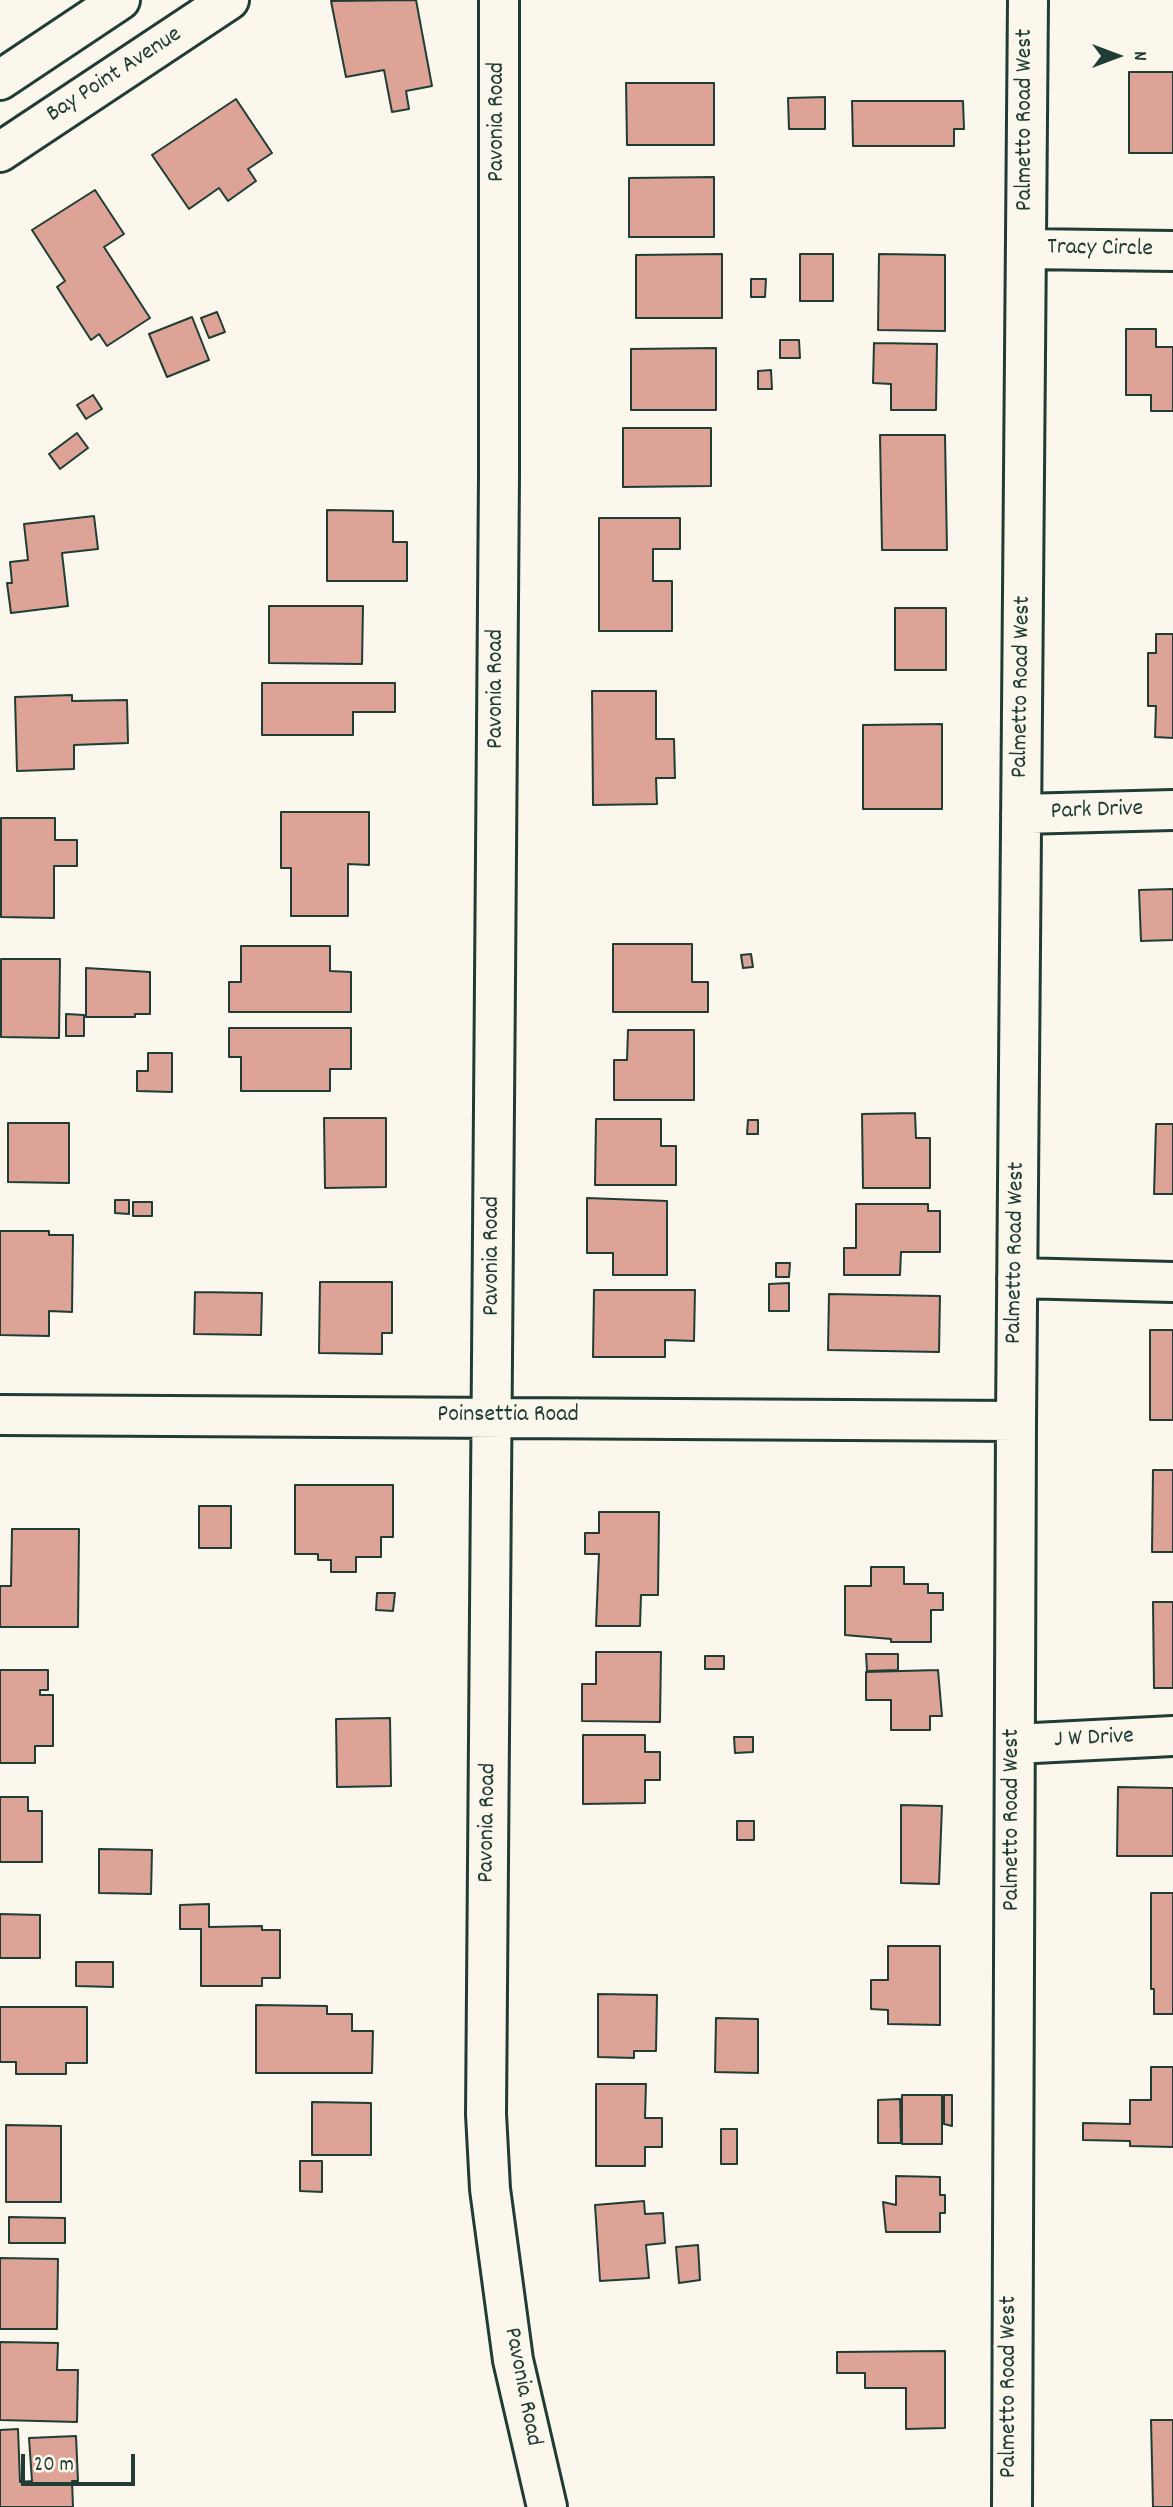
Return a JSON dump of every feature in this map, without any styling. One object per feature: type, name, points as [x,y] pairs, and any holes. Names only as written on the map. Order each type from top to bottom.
[{"type":"street","points":[[0,79],[120,0]]},
{"type":"street","name":"Bay Point Avenue","points":[[0,152],[229,0]]},
{"type":"street","name":"Pavonia Road","points":[[499,0],[487,2126],[490,2189],[513,2360],[547,2507]]},
{"type":"street","name":"Palmetto Road West","points":[[1012,2507],[1016,1421],[1028,0]]},
{"type":"street","name":"Tracy Circle","points":[[1027,248],[1173,251]]},
{"type":"street","name":"Park Drive","points":[[1021,814],[1173,810]]},
{"type":"street","points":[[1017,1278],[1173,1282]]},
{"type":"street","name":"Poinsettia Road","points":[[0,1415],[1016,1421]]},
{"type":"street","name":"J W Drive","points":[[1015,1744],[1173,1736]]},
{"type":"building","points":[[416,0],[432,86],[406,91],[409,109],[392,112],[384,70],[346,77],[331,1]]},
{"type":"building","points":[[1129,72],[1173,72],[1173,153],[1129,153]]},
{"type":"building","points":[[626,83],[714,83],[714,145],[627,145]]},
{"type":"building","points":[[825,97],[825,129],[789,129],[788,98]]},
{"type":"building","points":[[236,99],[272,153],[248,169],[256,181],[228,201],[219,188],[189,209],[152,155]]},
{"type":"building","points":[[852,101],[963,101],[964,129],[954,129],[954,146],[853,146]]},
{"type":"building","points":[[714,177],[714,237],[629,237],[629,178]]},
{"type":"building","points":[[95,190],[124,234],[104,247],[150,318],[107,346],[99,334],[91,340],[57,287],[65,281],[32,230]]},
{"type":"building","points":[[722,254],[722,318],[636,318],[636,255]]},
{"type":"building","points":[[800,254],[833,254],[833,301],[800,301]]},
{"type":"building","points":[[879,254],[945,255],[945,331],[878,330]]},
{"type":"building","points":[[751,279],[766,279],[765,297],[751,297]]},
{"type":"building","points":[[217,312],[225,332],[209,338],[201,318]]},
{"type":"building","points":[[192,317],[209,360],[167,377],[149,334]]},
{"type":"building","points":[[1126,329],[1156,329],[1156,347],[1173,347],[1173,411],[1151,411],[1151,395],[1126,395]]},
{"type":"building","points":[[780,340],[799,340],[800,358],[780,358]]},
{"type":"building","points":[[874,343],[937,344],[936,410],[891,410],[891,384],[873,383]]},
{"type":"building","points":[[716,348],[716,410],[631,410],[631,349]]},
{"type":"building","points":[[771,370],[772,389],[758,389],[758,371]]},
{"type":"building","points":[[93,395],[102,409],[86,419],[77,405]]},
{"type":"building","points":[[623,428],[711,428],[711,486],[623,487]]},
{"type":"building","points":[[77,433],[88,448],[60,469],[49,454]]},
{"type":"building","points":[[880,435],[945,435],[947,550],[882,550]]},
{"type":"building","points":[[327,510],[393,511],[393,542],[407,542],[407,581],[327,581]]},
{"type":"building","points":[[94,516],[98,549],[62,553],[68,606],[11,613],[7,583],[12,583],[10,562],[28,560],[24,524]]},
{"type":"building","points":[[599,518],[680,518],[680,549],[653,549],[653,581],[672,581],[672,631],[599,631]]},
{"type":"building","points":[[269,606],[363,606],[362,664],[269,663]]},
{"type":"building","points":[[895,608],[946,608],[946,670],[895,670]]},
{"type":"building","points":[[1156,634],[1173,634],[1173,738],[1155,737],[1156,706],[1148,706],[1148,653],[1156,653]]},
{"type":"building","points":[[262,683],[395,683],[395,712],[353,712],[353,735],[262,735]]},
{"type":"building","points":[[592,691],[656,691],[656,739],[674,739],[675,778],[656,778],[657,804],[593,805]]},
{"type":"building","points":[[72,695],[72,701],[127,700],[128,743],[74,745],[74,769],[17,771],[15,697]]},
{"type":"building","points":[[942,724],[942,809],[863,809],[863,725]]},
{"type":"building","points":[[281,812],[369,812],[369,865],[348,864],[348,916],[291,916],[291,868],[281,868]]},
{"type":"building","points":[[1,818],[55,818],[55,840],[77,840],[77,866],[54,866],[54,918],[1,917]]},
{"type":"building","points":[[1173,889],[1173,940],[1141,941],[1139,890]]},
{"type":"building","points":[[613,944],[692,944],[692,982],[708,982],[708,1012],[613,1012]]},
{"type":"building","points":[[241,946],[330,946],[330,971],[351,972],[351,1012],[229,1012],[229,982],[241,982]]},
{"type":"building","points":[[751,954],[753,967],[743,968],[741,955]]},
{"type":"building","points":[[1,959],[60,959],[59,1038],[1,1037]]},
{"type":"building","points":[[86,968],[150,972],[150,1014],[135,1014],[135,1017],[86,1017]]},
{"type":"building","points":[[66,1014],[84,1015],[84,1036],[66,1036]]},
{"type":"building","points":[[229,1028],[351,1028],[351,1069],[330,1069],[330,1091],[241,1091],[241,1057],[229,1057]]},
{"type":"building","points":[[628,1030],[694,1030],[694,1100],[614,1100],[614,1060],[627,1060]]},
{"type":"building","points":[[148,1053],[172,1053],[172,1092],[137,1091],[137,1071],[148,1071]]},
{"type":"building","points":[[915,1113],[916,1138],[930,1138],[930,1188],[863,1188],[862,1114]]},
{"type":"building","points":[[324,1118],[386,1118],[386,1187],[325,1188]]},
{"type":"building","points":[[596,1119],[661,1119],[661,1146],[676,1146],[676,1185],[595,1185]]},
{"type":"building","points":[[748,1120],[758,1120],[758,1134],[747,1134]]},
{"type":"building","points":[[8,1123],[69,1123],[69,1183],[8,1182]]},
{"type":"building","points":[[1156,1124],[1173,1124],[1173,1194],[1154,1194]]},
{"type":"building","points":[[587,1198],[667,1201],[667,1275],[613,1275],[613,1253],[587,1253]]},
{"type":"building","points":[[115,1200],[129,1200],[129,1214],[115,1213]]},
{"type":"building","points":[[133,1202],[152,1202],[152,1216],[133,1216]]},
{"type":"building","points":[[856,1204],[928,1204],[928,1211],[940,1211],[940,1252],[901,1252],[900,1275],[844,1275],[844,1248],[856,1248]]},
{"type":"building","points":[[0,1231],[49,1231],[49,1235],[73,1235],[72,1312],[49,1311],[49,1336],[0,1335]]},
{"type":"building","points":[[776,1263],[790,1263],[789,1277],[776,1277]]},
{"type":"building","points":[[320,1282],[392,1282],[392,1333],[382,1333],[382,1354],[319,1353]]},
{"type":"building","points":[[789,1283],[789,1311],[769,1311],[769,1284]]},
{"type":"building","points":[[594,1290],[695,1290],[694,1341],[665,1340],[665,1357],[593,1357]]},
{"type":"building","points":[[195,1292],[262,1293],[261,1335],[194,1334]]},
{"type":"building","points":[[829,1294],[940,1296],[939,1352],[828,1350]]},
{"type":"building","points":[[1150,1330],[1173,1330],[1173,1420],[1150,1420]]},
{"type":"building","points":[[1153,1470],[1173,1470],[1173,1552],[1152,1552]]},
{"type":"building","points":[[295,1485],[393,1485],[393,1537],[381,1537],[381,1557],[356,1557],[356,1572],[331,1572],[331,1560],[318,1560],[318,1554],[295,1554]]},
{"type":"building","points":[[199,1506],[231,1506],[231,1548],[199,1548]]},
{"type":"building","points":[[599,1512],[659,1512],[658,1595],[641,1595],[640,1626],[596,1626],[599,1554],[585,1554],[585,1533],[599,1533]]},
{"type":"building","points":[[12,1529],[79,1529],[78,1627],[0,1627],[0,1586],[11,1586]]},
{"type":"building","points":[[871,1567],[904,1567],[904,1584],[928,1584],[928,1593],[943,1593],[943,1610],[931,1610],[931,1642],[891,1642],[891,1639],[845,1635],[845,1586],[871,1586]]},
{"type":"building","points":[[377,1593],[395,1593],[393,1611],[376,1610]]},
{"type":"building","points":[[1153,1602],[1173,1602],[1173,1688],[1154,1688]]},
{"type":"building","points":[[596,1652],[661,1652],[660,1722],[582,1721],[582,1684],[596,1684]]},
{"type":"building","points":[[866,1654],[898,1654],[898,1670],[867,1671]]},
{"type":"building","points":[[705,1656],[724,1656],[724,1669],[705,1669]]},
{"type":"building","points":[[0,1670],[48,1670],[48,1690],[40,1690],[40,1695],[53,1695],[53,1746],[35,1746],[35,1763],[0,1763]]},
{"type":"building","points":[[938,1670],[942,1716],[930,1716],[930,1730],[891,1730],[891,1700],[866,1700],[866,1672]]},
{"type":"building","points":[[390,1718],[391,1786],[337,1787],[336,1719]]},
{"type":"building","points":[[583,1735],[645,1735],[645,1752],[660,1752],[660,1780],[645,1780],[645,1803],[583,1804]]},
{"type":"building","points":[[734,1737],[753,1737],[753,1752],[735,1753]]},
{"type":"building","points":[[1118,1787],[1173,1788],[1173,1856],[1117,1856]]},
{"type":"building","points":[[0,1797],[28,1797],[28,1811],[42,1811],[42,1862],[0,1862]]},
{"type":"building","points":[[901,1805],[942,1806],[939,1884],[901,1883]]},
{"type":"building","points":[[737,1821],[754,1821],[754,1840],[737,1840]]},
{"type":"building","points":[[99,1849],[152,1850],[151,1894],[99,1893]]},
{"type":"building","points":[[1151,1893],[1173,1893],[1173,2014],[1154,2014],[1154,1989],[1151,1989]]},
{"type":"building","points":[[209,1904],[209,1927],[262,1926],[262,1930],[280,1930],[280,1978],[262,1978],[262,1986],[201,1986],[201,1929],[180,1929],[180,1905]]},
{"type":"building","points":[[0,1914],[40,1915],[40,1958],[0,1958]]},
{"type":"building","points":[[888,1946],[940,1946],[940,2025],[888,2024],[888,2010],[871,2009],[871,1980],[888,1980]]},
{"type":"building","points":[[76,1962],[113,1962],[113,1987],[76,1986]]},
{"type":"building","points":[[598,1994],[657,1995],[656,2051],[634,2051],[634,2058],[598,2057]]},
{"type":"building","points":[[256,2005],[327,2006],[327,2014],[352,2014],[352,2031],[373,2031],[372,2073],[256,2073]]},
{"type":"building","points":[[0,2007],[87,2007],[87,2063],[66,2063],[66,2074],[16,2074],[16,2062],[0,2062]]},
{"type":"building","points":[[716,2018],[758,2019],[758,2073],[715,2072]]},
{"type":"building","points":[[1151,2067],[1173,2067],[1173,2147],[1130,2146],[1130,2141],[1083,2140],[1083,2123],[1130,2124],[1130,2100],[1151,2100]]},
{"type":"building","points":[[596,2084],[646,2084],[645,2118],[662,2118],[662,2147],[645,2147],[645,2166],[596,2166]]},
{"type":"building","points":[[902,2095],[942,2095],[942,2144],[902,2144]]},
{"type":"building","points":[[944,2095],[952,2095],[952,2126],[944,2124]]},
{"type":"building","points":[[900,2099],[901,2143],[878,2143],[878,2100]]},
{"type":"building","points":[[312,2102],[371,2103],[371,2155],[312,2155]]},
{"type":"building","points":[[6,2125],[61,2126],[61,2202],[6,2202]]},
{"type":"building","points":[[721,2129],[737,2129],[737,2164],[721,2164]]},
{"type":"building","points":[[300,2161],[322,2161],[322,2192],[300,2191]]},
{"type":"building","points":[[896,2176],[940,2177],[940,2195],[945,2195],[945,2213],[940,2213],[940,2232],[886,2232],[883,2202],[896,2205]]},
{"type":"building","points":[[644,2201],[645,2214],[663,2213],[665,2243],[646,2245],[649,2278],[600,2281],[595,2205]]},
{"type":"building","points":[[9,2217],[65,2218],[65,2243],[9,2243]]},
{"type":"building","points":[[698,2245],[700,2280],[679,2283],[676,2247]]},
{"type":"building","points":[[0,2258],[58,2259],[57,2329],[0,2329]]},
{"type":"building","points":[[0,2342],[58,2343],[57,2370],[78,2370],[77,2422],[0,2420]]},
{"type":"building","points":[[945,2351],[945,2428],[906,2429],[906,2388],[865,2388],[865,2373],[837,2373],[837,2352]]},
{"type":"building","points":[[1151,2420],[1173,2420],[1173,2507],[1153,2507]]},
{"type":"building","points":[[18,2429],[20,2482],[32,2481],[29,2438],[76,2436],[78,2481],[72,2481],[73,2507],[0,2507],[0,2430]]}]
